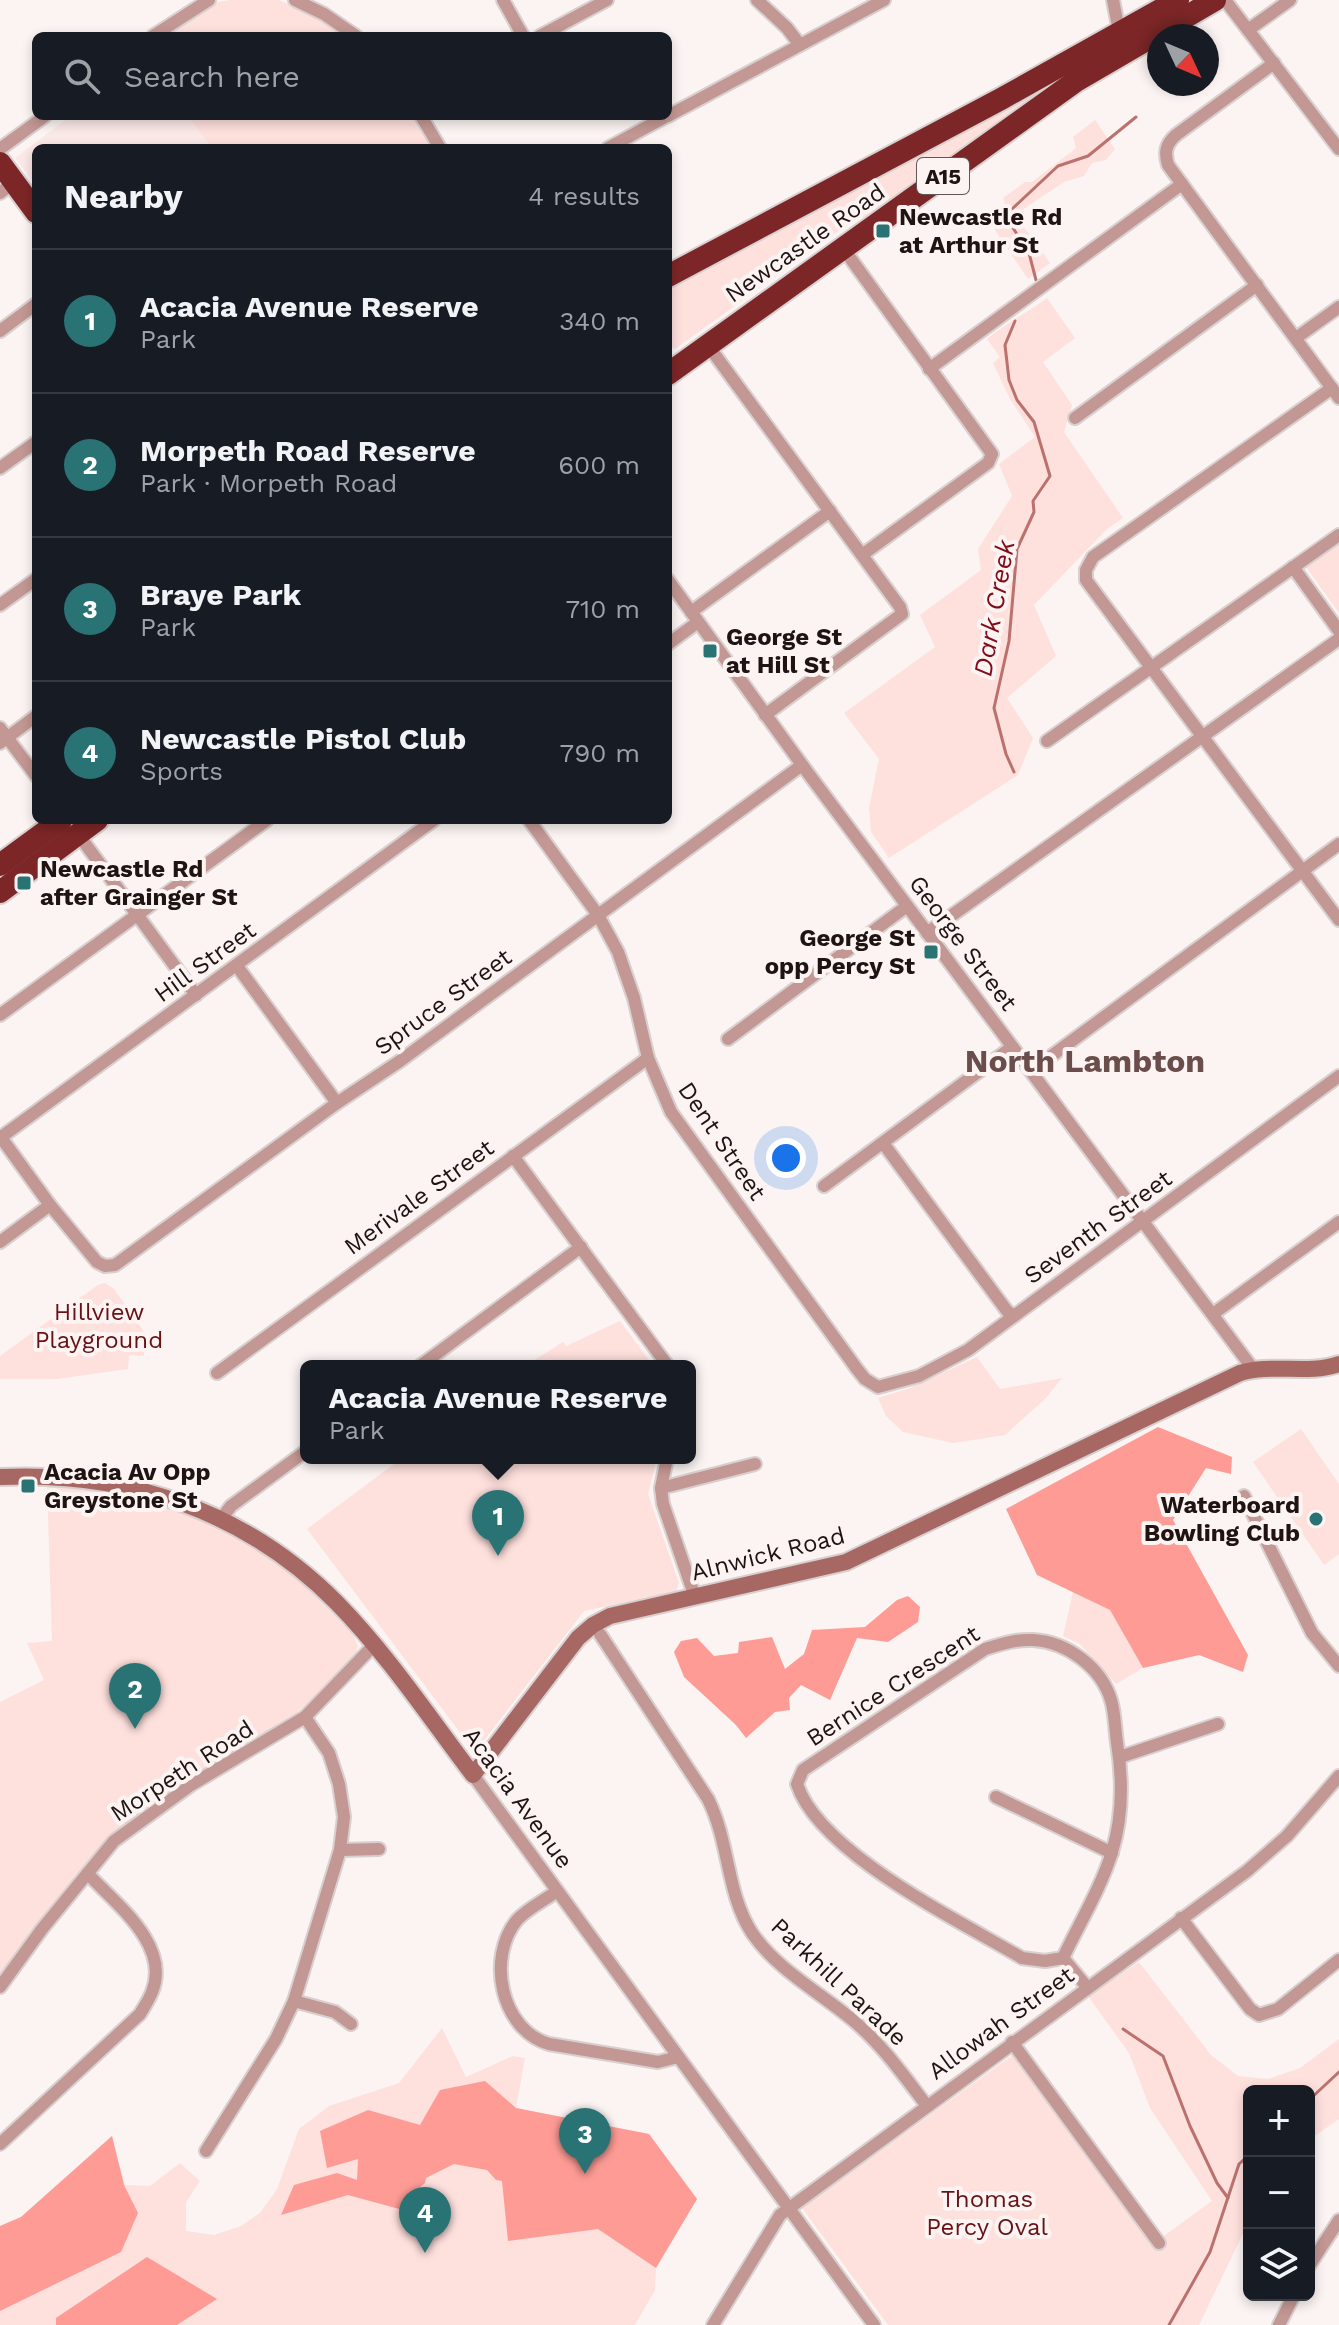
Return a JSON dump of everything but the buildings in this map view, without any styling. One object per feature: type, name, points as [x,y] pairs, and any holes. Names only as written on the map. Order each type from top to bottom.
[{"type":"highway","name":"Newcastle Road","points":[[672,371],[1043,104],[1178,0]]},
{"type":"highway","name":"Newcastle Road","points":[[672,274],[974,113],[1123,40],[1215,0]]},
{"type":"highway","points":[[0,163],[7,188],[32,209]]},
{"type":"highway","points":[[0,865],[70,827]]},
{"type":"highway","points":[[0,892],[70,827]]},
{"type":"street","points":[[159,32],[209,0]]},
{"type":"street","points":[[295,0],[324,14],[350,32]]},
{"type":"street","points":[[503,0],[521,32]]},
{"type":"street","points":[[547,32],[607,0]]},
{"type":"street","points":[[757,0],[800,45]]},
{"type":"street","points":[[672,114],[884,0]]},
{"type":"street","points":[[1113,0],[1123,40]]},
{"type":"street","points":[[1225,0],[1339,149]]},
{"type":"street","points":[[1248,30],[1290,0]]},
{"type":"street","points":[[1274,63],[1172,139],[1166,147],[1165,156],[1168,165],[1336,393],[1093,557],[1086,570],[1086,580],[1339,920]]},
{"type":"street","points":[[0,149],[40,120]]},
{"type":"street","points":[[423,120],[438,144]]},
{"type":"street","points":[[616,144],[660,120]]},
{"type":"street","points":[[929,369],[1182,184]]},
{"type":"street","points":[[843,248],[990,451],[992,458],[862,555]]},
{"type":"street","points":[[1075,418],[1257,285]]},
{"type":"street","points":[[0,331],[32,307]]},
{"type":"street","points":[[1296,338],[1339,307]]},
{"type":"street","points":[[707,344],[900,607],[902,614],[765,715]]},
{"type":"street","points":[[0,468],[32,445]]},
{"type":"street","points":[[672,640],[695,617],[830,511]]},
{"type":"street","points":[[1047,741],[1339,535]]},
{"type":"street","points":[[1293,567],[1339,631]]},
{"type":"street","points":[[0,605],[32,582]]},
{"type":"street","name":"George Street","points":[[672,585],[802,765],[1253,1369]]},
{"type":"street","points":[[927,933],[1339,639]]},
{"type":"street","points":[[32,718],[2,736],[32,771]]},
{"type":"street","name":"Spruce Street","points":[[50,1205],[97,1262],[105,1266],[115,1265],[337,1103],[400,1061],[802,765]]},
{"type":"street","points":[[0,1015],[262,824]]},
{"type":"street","name":"Hill Street","points":[[0,1137],[429,824]]},
{"type":"street","name":"Dent Street","points":[[532,824],[598,915],[618,952],[628,977],[648,1058],[663,1095],[689,1138],[857,1369],[872,1384]]},
{"type":"street","points":[[70,827],[196,995]]},
{"type":"street","points":[[1031,1071],[1339,844]]},
{"type":"street","points":[[728,1039],[907,906]]},
{"type":"street","points":[[237,966],[337,1103]]},
{"type":"street","points":[[824,1186],[1012,1047]]},
{"type":"street","name":"Merivale Street","points":[[217,1373],[648,1058]]},
{"type":"street","name":"Seventh Street","points":[[872,1384],[885,1387],[946,1364],[1339,1076]]},
{"type":"street","points":[[0,1137],[50,1205],[0,1242]]},
{"type":"street","points":[[883,1143],[1007,1311],[1014,1316]]},
{"type":"street","points":[[513,1156],[664,1360]]},
{"type":"street","points":[[1213,1314],[1339,1222]]},
{"type":"street","points":[[428,1360],[581,1247]]},
{"type":"street","points":[[1253,1369],[1322,1369],[1339,1364]]},
{"type":"street","name":"Alnwick Road","points":[[473,1775],[578,1638],[610,1616],[846,1562],[1253,1369]]},
{"type":"street","points":[[221,1519],[231,1506],[300,1455]]},
{"type":"street","points":[[666,1464],[661,1488],[663,1504],[695,1597]]},
{"type":"street","points":[[661,1488],[755,1464]]},
{"type":"street","name":"Acacia Avenue","points":[[0,1477],[80,1478],[124,1485],[177,1500],[221,1519],[265,1545],[302,1571],[336,1603],[374,1645],[473,1775],[874,2325]]},
{"type":"street","points":[[1244,1496],[1312,1633],[1339,1666]]},
{"type":"street","name":"Parkhill Parade","points":[[600,1634],[708,1799],[719,1822],[741,1913],[753,1935],[772,1956],[872,2037],[927,2106]]},
{"type":"street","name":"Bernice Crescent","points":[[1035,1640],[1061,1648],[1080,1657],[1099,1675],[1111,1700],[1120,1757],[1122,1807],[1112,1853],[1063,1958],[1045,1961],[1022,1958],[880,1874],[844,1847],[814,1814],[797,1784],[803,1770],[985,1649],[1009,1641],[1035,1640]]},
{"type":"street","name":"Morpeth Road","points":[[0,1987],[42,1929],[114,1841],[191,1785],[305,1717],[374,1645]]},
{"type":"street","points":[[206,2151],[276,2039],[294,2001],[340,1850],[344,1817],[339,1784],[329,1753],[305,1717]]},
{"type":"street","points":[[1120,1757],[1218,1724]]},
{"type":"street","name":"Allowah Street","points":[[713,2325],[776,2219],[788,2208],[1247,1871],[1287,1836],[1339,1776]]},
{"type":"street","points":[[996,1797],[1112,1853]]},
{"type":"street","points":[[340,1850],[379,1849]]},
{"type":"street","points":[[0,2144],[140,2014],[153,1991],[156,1966],[149,1943],[88,1874]]},
{"type":"street","points":[[557,1891],[518,1919],[507,1937],[501,1959],[502,1985],[512,2014],[525,2033],[549,2044],[658,2062],[678,2057]]},
{"type":"street","points":[[1181,1918],[1250,2009],[1259,2015],[1278,2009],[1339,1960]]},
{"type":"street","points":[[1063,1958],[1087,1987]]},
{"type":"street","points":[[294,2001],[335,2012],[351,2024]]},
{"type":"street","points":[[1012,2042],[1159,2243]]},
{"type":"street","points":[[1315,2257],[1339,2220]]},
{"type":"street","points":[[1279,2325],[1291,2301]]},
{"type":"shaded area","points":[[66,120],[191,120],[209,144],[34,144]]},
{"type":"shaded area","points":[[32,145],[32,181],[15,158]]},
{"type":"shaded area","points":[[1158,1427],[1232,1457],[1231,1474],[1206,1468],[1173,1520],[1248,1655],[1243,1672],[1199,1655],[1143,1668],[1110,1610],[1037,1575],[1006,1509]]},
{"type":"shaded area","points":[[908,1596],[920,1607],[918,1622],[888,1642],[857,1638],[830,1700],[801,1685],[789,1698],[790,1710],[775,1712],[746,1738],[684,1677],[674,1652],[681,1641],[697,1638],[714,1656],[738,1653],[739,1642],[772,1637],[785,1669],[804,1654],[812,1630],[865,1627],[897,1600]]},
{"type":"shaded area","points":[[485,2081],[516,2108],[649,2134],[697,2199],[656,2268],[598,2229],[508,2241],[502,2181],[496,2180],[487,2170],[454,2164],[426,2178],[425,2183],[402,2202],[403,2210],[348,2195],[281,2215],[294,2185],[337,2173],[357,2180],[358,2159],[327,2168],[320,2131],[368,2110],[420,2125],[440,2090]]},
{"type":"shaded area","points":[[112,2136],[124,2185],[138,2213],[121,2252],[0,2311],[0,2226],[21,2217]]},
{"type":"shaded area","points":[[147,2257],[217,2299],[177,2325],[56,2325],[56,2318]]},
{"type":"green space","points":[[279,0],[329,22],[342,32],[168,32],[213,3]]},
{"type":"green space","points":[[1101,51],[909,192],[840,230],[675,349],[672,348],[672,283]]},
{"type":"green space","points":[[191,120],[417,120],[432,144],[209,144]]},
{"type":"green space","points":[[1095,120],[1115,149],[1106,160],[1092,163],[1084,176],[1064,182],[1015,215],[1050,263],[1028,279],[995,230],[996,226],[989,215],[1005,203],[1003,198],[1025,182],[1032,182],[1076,148],[1073,137]]},
{"type":"green space","points":[[1047,298],[1075,338],[1043,362],[1072,405],[1064,432],[1123,518],[1107,529],[1034,605],[1056,656],[1007,698],[1033,738],[1018,775],[889,858],[871,832],[869,808],[879,759],[844,713],[935,647],[920,615],[981,570],[978,549],[1012,496],[999,464],[1035,437],[1010,399],[993,363],[1000,357],[987,339]]},
{"type":"green space","points":[[1339,544],[1339,613],[1306,567]]},
{"type":"green space","name":"Hillview Playground","points":[[105,1283],[114,1289],[145,1333],[144,1356],[129,1355],[128,1369],[57,1379],[0,1379],[0,1356]]},
{"type":"green space","points":[[620,1321],[649,1360],[534,1360],[563,1342],[566,1346]]},
{"type":"green space","points":[[977,1357],[1000,1389],[1062,1378],[1045,1399],[1005,1435],[953,1443],[903,1432],[886,1416],[878,1398],[910,1388]]},
{"type":"green space","name":"Waterboard Bowling Club","points":[[1301,1429],[1339,1484],[1339,1554],[1324,1565],[1253,1462]]},
{"type":"green space","points":[[394,1464],[656,1464],[648,1494],[679,1583],[676,1591],[584,1611],[482,1743],[471,1747],[307,1529]]},
{"type":"green space","points":[[47,1485],[138,1497],[227,1530],[291,1571],[338,1615],[358,1646],[355,1655],[327,1686],[296,1713],[188,1778],[115,1833],[92,1856],[0,1978],[0,1702],[44,1680],[27,1643],[52,1641]]},
{"type":"green space","points":[[1073,1592],[1110,1610],[1143,1668],[1116,1684],[1080,1644],[1063,1636]]},
{"type":"green space","name":"Thomas Percy Oval","points":[[1139,1962],[1211,2055],[1238,2076],[1268,2079],[1300,2068],[1339,2039],[1339,2119],[1315,2136],[1315,2085],[1243,2085],[1243,2233],[1199,2325],[888,2325],[802,2208],[1014,2054],[1154,2243],[1212,2201],[1150,2108],[1129,2053],[1088,1996]]},
{"type":"green space","points":[[442,2028],[466,2077],[513,2056],[525,2058],[516,2108],[649,2134],[697,2199],[656,2268],[655,2290],[635,2325],[0,2325],[0,2226],[21,2217],[112,2136],[125,2185],[150,2186],[180,2163],[200,2181],[186,2202],[186,2231],[214,2235],[241,2226],[260,2213],[277,2189],[299,2129],[329,2106],[399,2083]]},
{"type":"waterway","name":"Dark Creek","points":[[1036,280],[1029,253],[1013,228],[1012,209],[1058,166],[1088,156],[1136,117]]},
{"type":"waterway","name":"Dark Creek","points":[[1014,772],[994,708],[1009,641],[1017,549],[1034,512],[1033,501],[1050,476],[1034,422],[1017,400],[1009,380],[1005,345],[1015,321]]},
{"type":"waterway","points":[[1123,2029],[1163,2056],[1190,2126],[1217,2183],[1228,2198]]},
{"type":"waterway","points":[[1315,2094],[1339,2072]]},
{"type":"waterway","points":[[1169,2325],[1210,2252],[1239,2164],[1247,2157]]},
{"type":"place","name":"Newcastle Rd at Arthur St","points":[[883,231]]},
{"type":"place","name":"George St at Hill St","points":[[710,651]]},
{"type":"place","name":"Newcastle Rd after Grainger St","points":[[24,883]]},
{"type":"place","name":"George St opp Percy St","points":[[931,952]]},
{"type":"place","name":"Acacia Av Opp Greystone St","points":[[28,1486]]},
{"type":"place","name":"Waterboard Bowling Club","points":[[1316,1519]]},
{"type":"place","name":"Acacia Avenue Reserve","points":[[498,1556]]},
{"type":"place","name":"Morpeth Road Reserve","points":[[135,1729]]},
{"type":"place","name":"Braye Park","points":[[585,2174]]},
{"type":"place","name":"Newcastle Pistol Club","points":[[425,2253]]},
{"type":"district","name":"North Lambton","points":[[1085,1061]]}]
